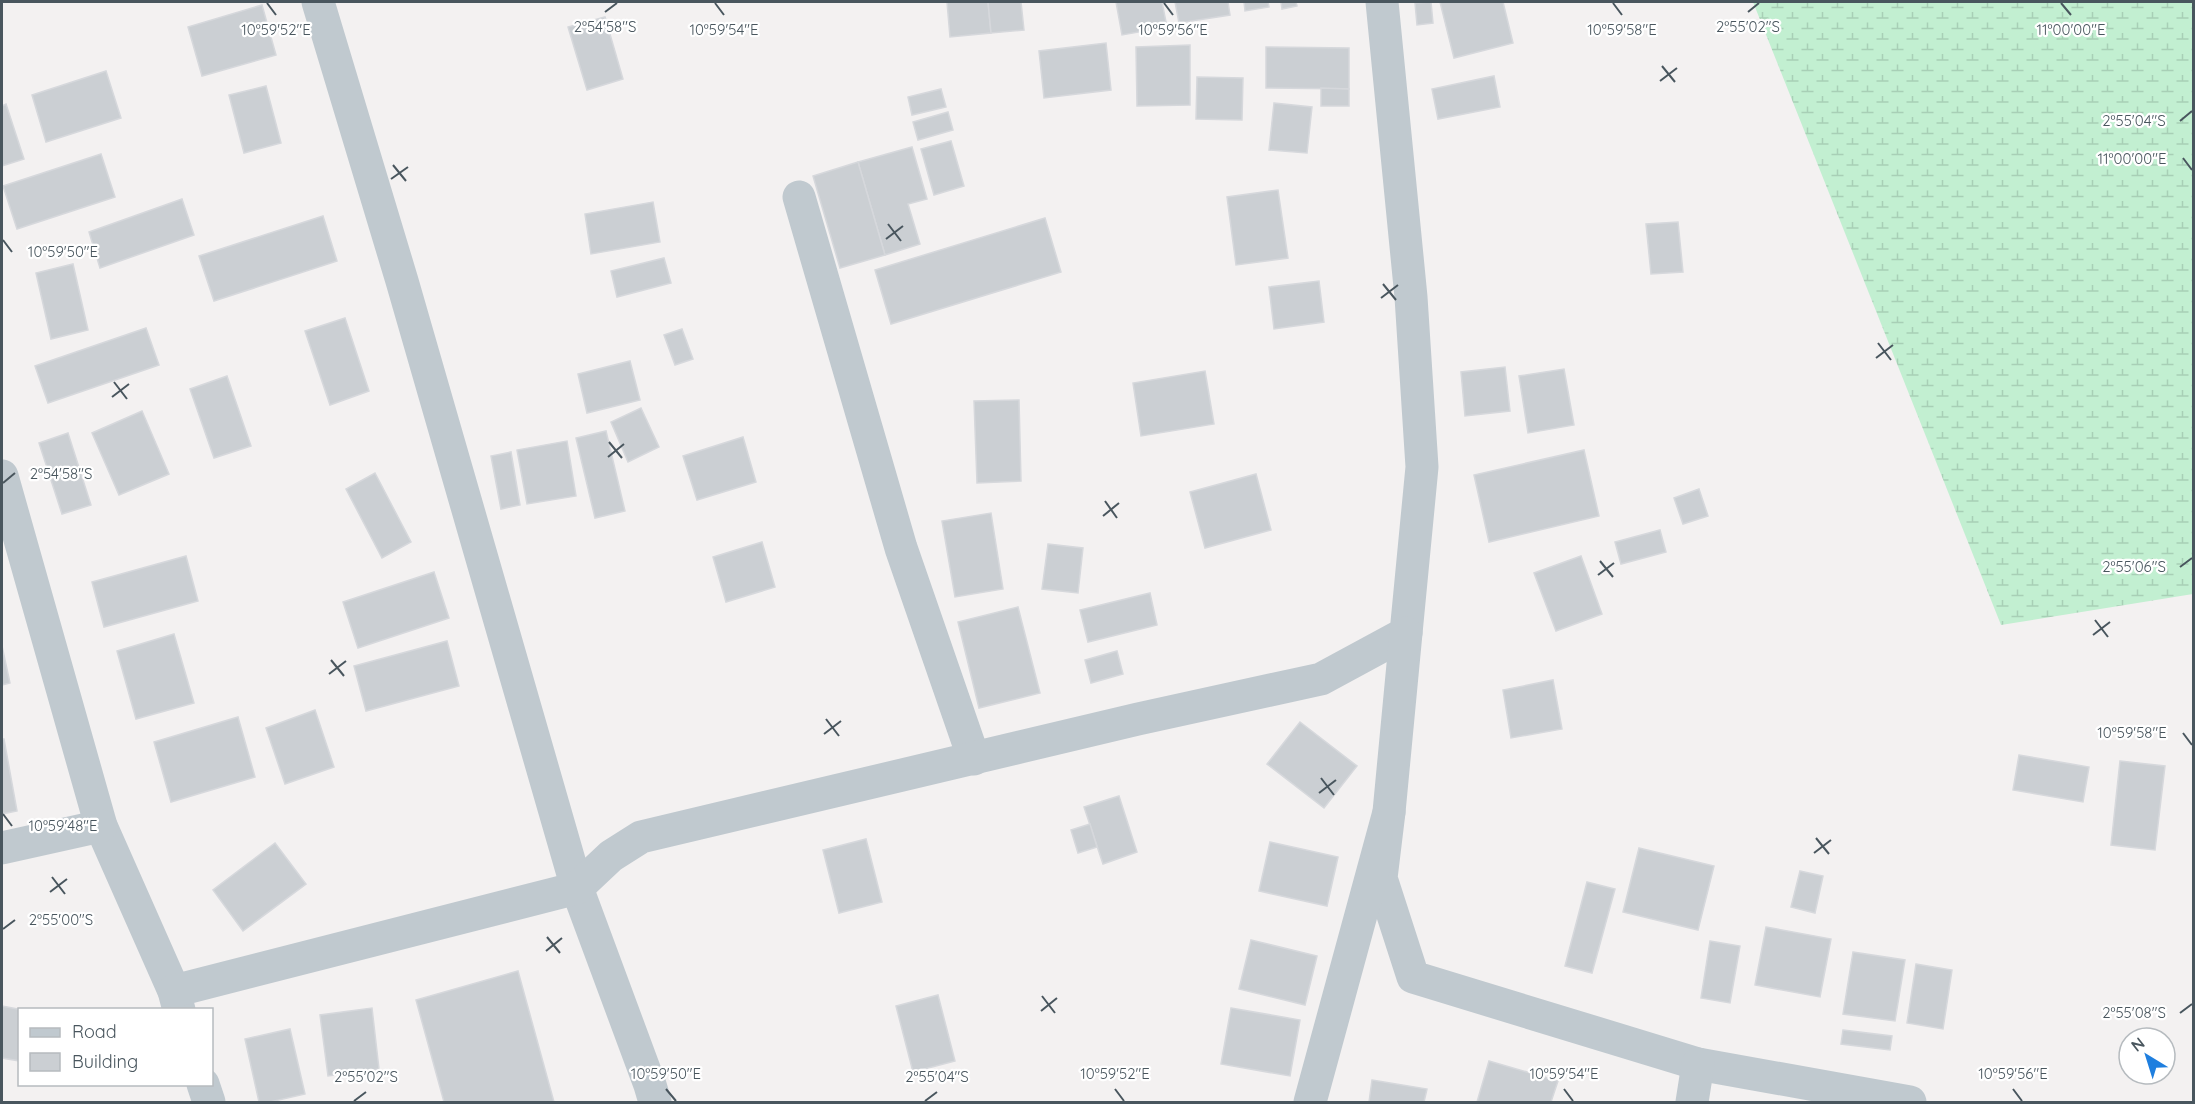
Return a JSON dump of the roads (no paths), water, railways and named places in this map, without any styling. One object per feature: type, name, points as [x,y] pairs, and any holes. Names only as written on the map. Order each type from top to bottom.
[{"type":"street","points":[[318,2],[402,281],[577,888],[655,1102]]},
{"type":"street","points":[[1382,2],[1411,297],[1422,466],[1381,878],[1413,977],[1698,1064],[1910,1102]]},
{"type":"street","points":[[800,197],[901,548],[974,759]]},
{"type":"street","points":[[2,476],[101,826],[177,1000],[577,888],[611,856],[641,837],[1321,679],[1407,633]]},
{"type":"street","points":[[1310,1102],[1389,812]]},
{"type":"street","points":[[2,848],[101,826]]},
{"type":"street","points":[[1692,1102],[1698,1064]]},
{"type":"street","points":[[204,1086],[209,1102]]}]
